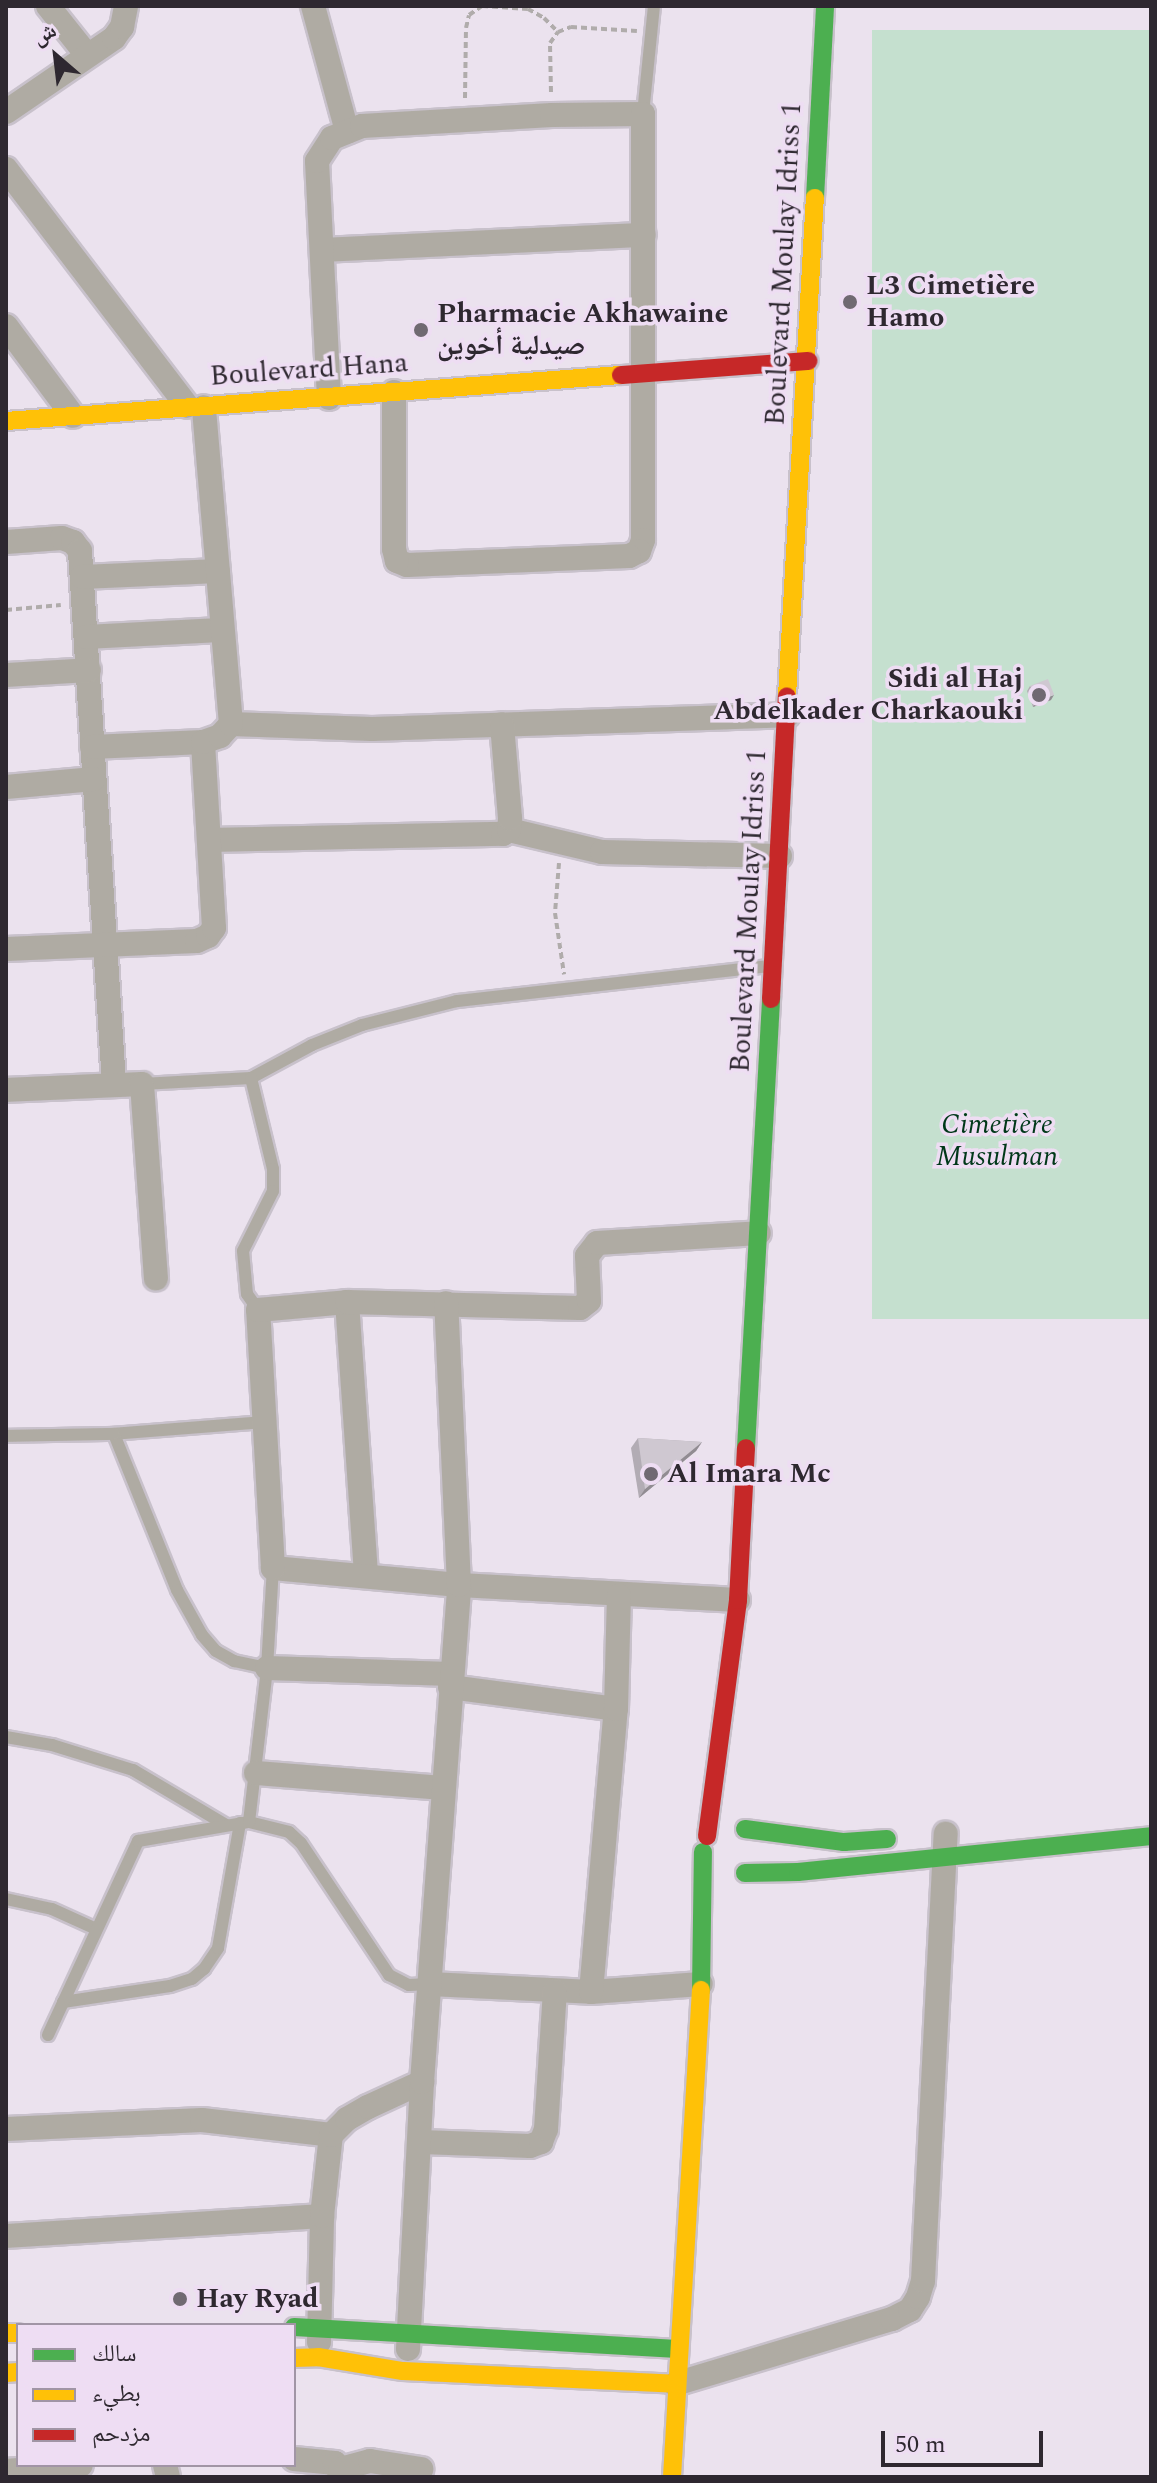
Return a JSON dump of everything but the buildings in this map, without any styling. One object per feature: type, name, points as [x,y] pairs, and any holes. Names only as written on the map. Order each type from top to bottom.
[{"type":"main road","name":"Boulevard Moulay Idriss 1","points":[[701,1984],[705,1844],[724,1723],[738,1600],[825,6]]},
{"type":"main road","name":"Boulevard Hana","points":[[6,421],[644,376],[808,361]]},
{"type":"main road","name":"Boulevard Moulay Idriss 1","points":[[724,1723],[733,1790]]},
{"type":"main road","points":[[731,1878],[757,1851],[741,1823]]},
{"type":"main road","points":[[903,1837],[844,1842],[741,1823],[721,1825],[705,1844],[710,1869],[731,1878],[798,1872],[946,1840],[1151,1836]]},
{"type":"main road","points":[[672,2477],[677,2349],[701,1984],[720,1917]]},
{"type":"main road","points":[[306,2327],[677,2349]]},
{"type":"main road","points":[[306,2358],[403,2371],[675,2384]]},
{"type":"street","points":[[48,6],[87,55]]},
{"type":"street","points":[[6,112],[114,38],[122,27],[126,6]]},
{"type":"street","points":[[313,6],[347,131]]},
{"type":"street","points":[[329,398],[317,161],[332,138],[362,126],[552,115],[643,114],[643,540],[639,551],[629,556],[407,565],[397,561],[394,549],[394,392]]},
{"type":"street","points":[[6,169],[196,406],[218,571],[220,630],[231,724],[220,736],[203,742],[92,747]]},
{"type":"street","points":[[323,250],[644,235]]},
{"type":"street","points":[[6,326],[73,416]]},
{"type":"street","points":[[6,542],[62,538],[73,542],[80,551],[114,1084]]},
{"type":"street","points":[[82,577],[218,571]]},
{"type":"street","points":[[86,637],[220,630]]},
{"type":"street","points":[[6,675],[89,670]]},
{"type":"street","points":[[231,724],[372,729],[788,715]]},
{"type":"street","points":[[502,724],[509,830]]},
{"type":"street","points":[[6,949],[197,941],[208,936],[214,928],[203,742]]},
{"type":"street","points":[[6,787],[94,779]]},
{"type":"street","points":[[209,840],[496,834],[509,830],[602,852],[780,856]]},
{"type":"street","points":[[6,1090],[142,1084],[156,1278]]},
{"type":"street","points":[[738,1600],[459,1585],[366,1574],[273,1568],[258,1310],[347,1302],[580,1308],[589,1301],[587,1256],[597,1243],[759,1233]]},
{"type":"street","points":[[347,1302],[366,1574]]},
{"type":"street","points":[[403,2371],[411,2335],[422,2082],[459,1585],[446,1303]]},
{"type":"street","points":[[591,1992],[616,1709],[619,1596]]},
{"type":"street","points":[[267,1668],[451,1681],[616,1709]]},
{"type":"street","points":[[256,1773],[443,1788]]},
{"type":"street","points":[[675,2384],[892,2319],[910,2310],[918,2297],[923,2281],[946,1840]]},
{"type":"street","points":[[430,1984],[591,1992],[701,1984]]},
{"type":"street","points":[[421,2142],[530,2146],[541,2142],[546,2129],[555,1991]]},
{"type":"street","points":[[306,2358],[306,2327],[331,2135],[347,2119],[422,2082]]},
{"type":"street","points":[[6,2129],[202,2120],[331,2135]]},
{"type":"street","points":[[6,2236],[322,2216]]},
{"type":"street","points":[[677,2349],[732,2367]]},
{"type":"street","points":[[296,2459],[324,2459],[335,2463],[341,2473],[370,2461],[421,2469]]},
{"type":"street","points":[[6,2471],[53,2467]]},
{"type":"lane","points":[[643,114],[654,6]]},
{"type":"lane","points":[[142,1084],[251,1078],[312,1045],[362,1025],[457,1001],[774,966]]},
{"type":"lane","points":[[251,1078],[273,1169],[273,1191],[243,1251],[247,1294],[258,1310]]},
{"type":"lane","points":[[6,1436],[114,1434],[265,1422]]},
{"type":"lane","points":[[114,1434],[177,1590],[202,1635],[216,1651],[234,1661],[267,1668]]},
{"type":"lane","points":[[63,2002],[170,1986],[192,1979],[204,1969],[218,1948],[256,1773],[273,1568]]},
{"type":"lane","points":[[6,1737],[52,1745],[133,1770],[226,1825]]},
{"type":"lane","points":[[48,2035],[138,1841],[244,1822],[289,1832],[301,1843],[389,1975],[409,1985],[430,1984]]},
{"type":"lane","points":[[6,1899],[52,1909],[96,1929]]},
{"type":"path","points":[[464,121],[469,15],[482,6],[528,9],[544,18],[558,32]]},
{"type":"path","points":[[552,115],[550,43],[558,32],[571,27],[651,32]]},
{"type":"path","points":[[6,610],[84,603]]},
{"type":"path","points":[[560,841],[555,913],[566,988]]},
{"type":"green space","name":"Cimetière Musulman","points":[[872,30],[1151,30],[1151,1319],[872,1319]]},
{"type":"traffic: fast","points":[[815,198],[825,6]]},
{"type":"traffic: fast","points":[[746,1448],[771,999]]},
{"type":"traffic: fast","points":[[745,1829],[844,1842],[887,1839]]},
{"type":"traffic: fast","points":[[745,1873],[798,1872],[1151,1836]]},
{"type":"traffic: fast","points":[[701,1990],[703,1852]]},
{"type":"traffic: fast","points":[[296,2327],[677,2349]]},
{"type":"traffic: slow","points":[[787,696],[815,198]]},
{"type":"traffic: slow","points":[[6,421],[621,375]]},
{"type":"traffic: slow","points":[[672,2477],[701,1990]]},
{"type":"traffic: slow","points":[[6,2333],[16,2333]]},
{"type":"traffic: slow","points":[[296,2358],[318,2357],[403,2371],[675,2384]]},
{"type":"traffic: slow","points":[[6,2373],[16,2372]]},
{"type":"traffic: jam","points":[[621,375],[808,361]]},
{"type":"traffic: jam","points":[[771,999],[787,696]]},
{"type":"traffic: jam","points":[[707,1836],[738,1600],[746,1448]]},
{"type":"place","name":"L3 Cimetière Hamo","points":[[850,302]]},
{"type":"place","name":"Pharmacie Akhawaine صيدلية أخوين","points":[[421,330]]},
{"type":"place","name":"Sidi al Haj Abdelkader Charkaouki","points":[[1039,695]]},
{"type":"place","name":"Al Imara Mc","points":[[651,1474]]},
{"type":"place","name":"Hay Ryad","points":[[180,2299]]}]
